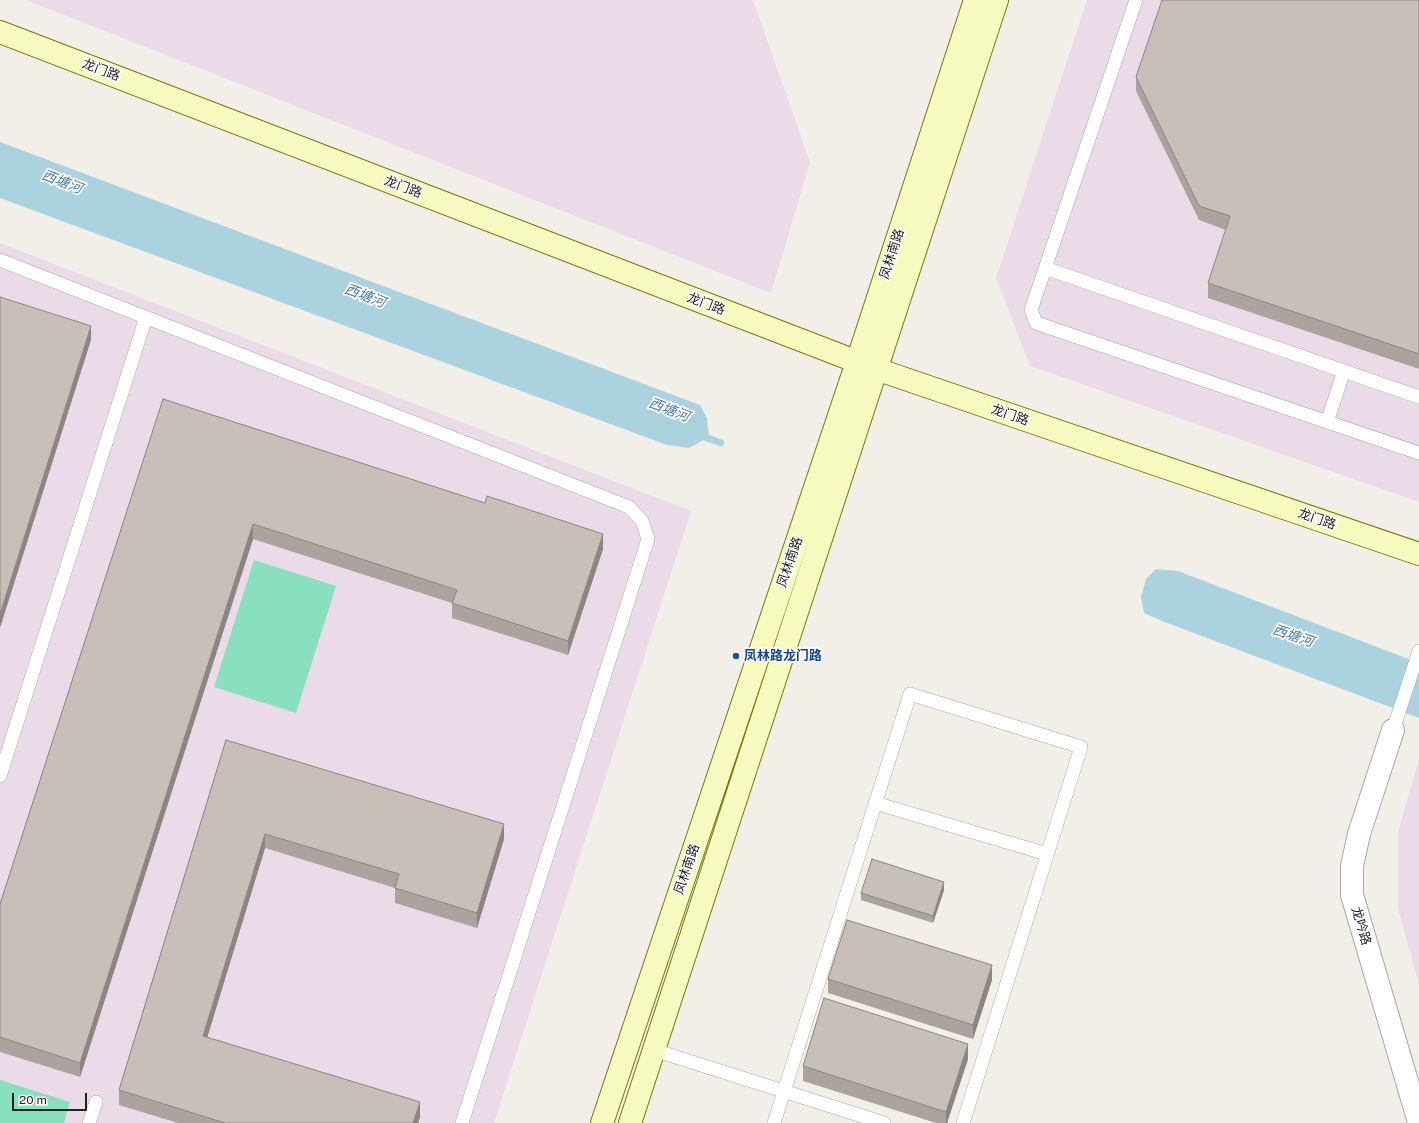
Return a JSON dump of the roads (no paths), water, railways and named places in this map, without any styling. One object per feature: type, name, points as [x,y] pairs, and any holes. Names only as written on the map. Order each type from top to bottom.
[{"type":"main road","name":"凤林南路","points":[[630,1123],[654,1050],[866,365],[975,0]]},
{"type":"main road","name":"凤林南路","points":[[602,1123],[866,365],[997,0]]},
{"type":"main road","name":"龙门路","points":[[0,32],[866,365],[1419,554]]},
{"type":"street","name":"龙吟路","points":[[1393,730],[1359,834],[1352,866],[1352,895],[1419,1122]]},
{"type":"lane","points":[[1136,0],[1031,310],[1036,323],[1419,453]]},
{"type":"lane","points":[[0,260],[629,507],[642,521],[648,539],[462,1123]]},
{"type":"lane","points":[[1045,268],[1419,397]]},
{"type":"lane","points":[[0,776],[146,317]]},
{"type":"lane","points":[[1326,422],[1344,370]]},
{"type":"lane","points":[[1393,730],[1419,651]]},
{"type":"lane","points":[[774,1123],[910,694],[1080,747],[963,1123]]},
{"type":"lane","points":[[875,803],[1047,854]]},
{"type":"lane","points":[[654,1050],[884,1123]]},
{"type":"lane","points":[[89,1123],[96,1102]]},
{"type":"water","points":[[0,142],[700,405],[707,418],[709,437],[689,448],[667,445],[0,198]]},
{"type":"water","points":[[1156,569],[1178,571],[1419,663],[1419,718],[1144,613],[1141,597],[1146,579]]},
{"type":"waterway","name":"西塘河","points":[[699,435],[721,443]]},
{"type":"place","name":"凤林路龙门路","points":[[736,656]]}]
